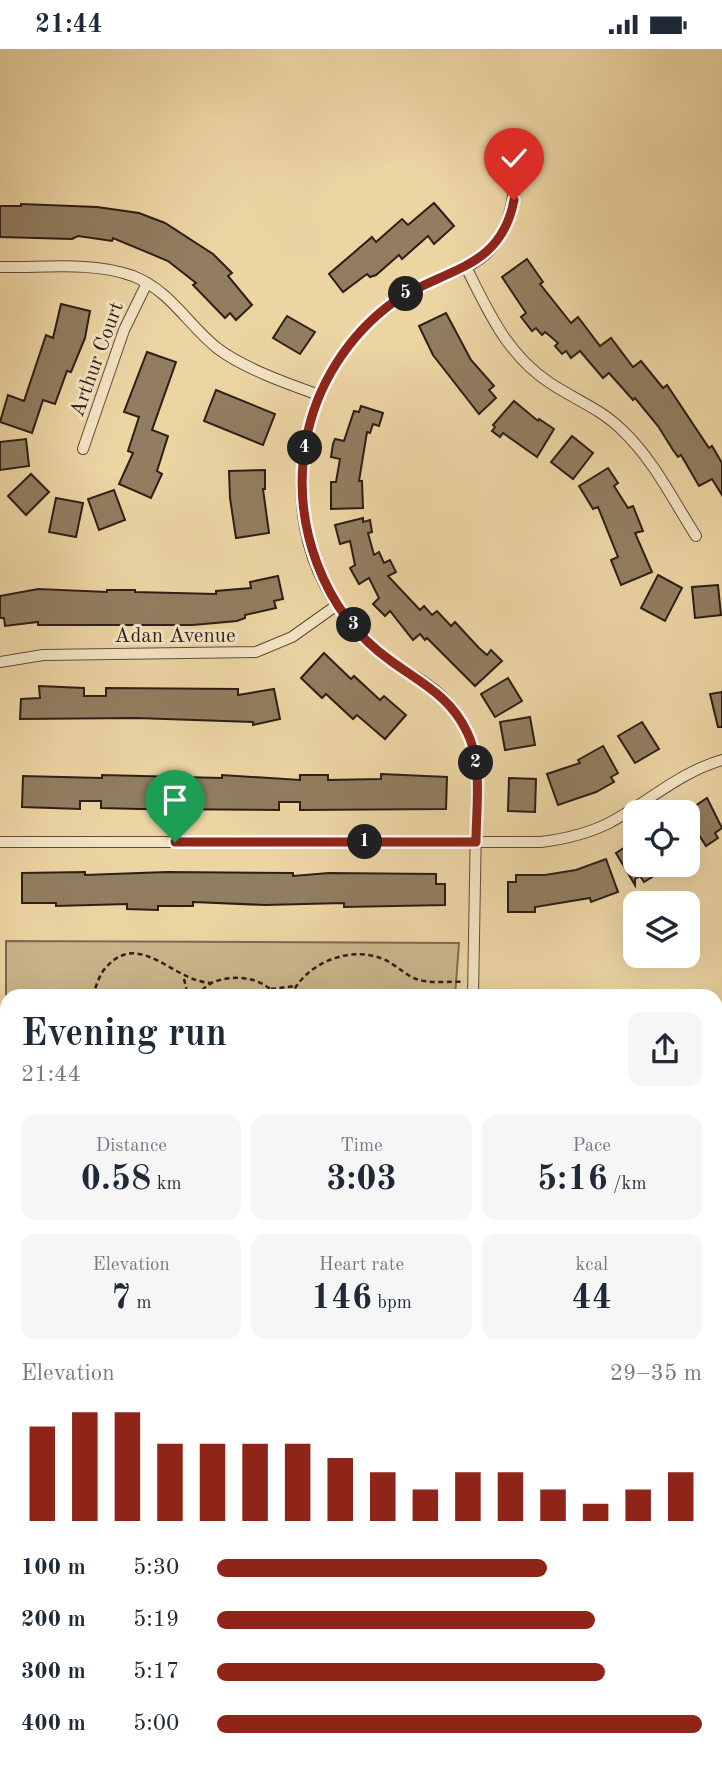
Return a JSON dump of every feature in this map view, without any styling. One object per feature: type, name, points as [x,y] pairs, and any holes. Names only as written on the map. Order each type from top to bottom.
[{"type":"street","points":[[475,989],[477,764],[468,733],[443,697],[390,661],[337,605],[315,561],[303,505],[303,456],[309,424],[319,395],[346,349],[381,313],[423,285],[466,267],[484,255],[504,231],[512,211],[515,175]]},
{"type":"street","points":[[0,267],[88,268],[125,273],[147,283],[175,303],[221,351],[319,395]]},
{"type":"street","points":[[466,267],[498,329],[515,353],[542,378],[599,411],[632,439],[696,536]]},
{"type":"street","name":"Arthur Court","points":[[83,449],[124,330],[147,283]]},
{"type":"street","name":"Adan Avenue","points":[[0,662],[43,655],[256,652],[292,637],[337,605]]},
{"type":"street","points":[[0,842],[541,842],[583,833],[608,823],[689,773],[722,760]]},
{"type":"path","points":[[95,989],[104,970],[131,954],[149,955],[182,976],[211,983],[240,978],[271,989],[295,986]]},
{"type":"path","points":[[294,989],[320,965],[352,954],[382,958],[420,980],[475,983]]},
{"type":"path","points":[[182,976],[188,989]]},
{"type":"path","points":[[204,989],[211,983]]},
{"type":"shaded area","points":[[6,941],[459,943],[456,989],[6,989]]},
{"type":"building","points":[[434,203],[454,226],[434,244],[428,236],[402,259],[399,255],[376,275],[370,277],[367,274],[343,292],[329,274],[372,237],[376,242],[402,219],[408,225]]},
{"type":"building","points":[[21,204],[97,207],[139,213],[165,223],[213,254],[232,273],[228,276],[252,305],[236,320],[230,313],[225,318],[193,285],[196,283],[168,261],[113,238],[112,241],[78,236],[72,239],[0,237],[0,206]]},
{"type":"building","points":[[527,259],[543,282],[540,284],[571,323],[578,317],[600,346],[611,338],[633,367],[641,361],[663,388],[667,385],[722,463],[722,495],[712,479],[699,486],[681,455],[678,457],[658,426],[635,398],[633,400],[609,373],[603,378],[580,351],[571,358],[566,351],[562,354],[555,346],[558,343],[545,332],[542,335],[536,328],[532,331],[521,317],[526,313],[502,277]]},
{"type":"building","points":[[61,304],[90,311],[85,338],[71,372],[67,371],[55,404],[43,400],[32,433],[0,422],[8,395],[24,401],[46,335],[53,338]]},
{"type":"building","points":[[446,313],[471,360],[494,386],[489,390],[496,398],[479,414],[433,355],[419,326]]},
{"type":"building","points":[[287,316],[315,332],[300,354],[273,338]]},
{"type":"building","points":[[147,352],[176,362],[152,430],[168,436],[157,471],[162,474],[151,498],[119,484],[133,453],[128,451],[139,417],[124,412]]},
{"type":"building","points":[[216,390],[275,414],[263,445],[204,421]]},
{"type":"building","points":[[514,401],[538,421],[539,419],[554,429],[537,457],[503,433],[500,437],[492,431],[495,427],[493,425]]},
{"type":"building","points":[[361,406],[383,413],[379,426],[373,424],[370,433],[367,432],[359,481],[362,481],[363,508],[331,509],[331,482],[336,482],[340,459],[331,457],[333,444],[335,439],[344,441],[354,411],[359,412]]},
{"type":"building","points":[[572,436],[593,453],[573,479],[551,462]]},
{"type":"building","points":[[26,439],[29,466],[0,470],[0,442]]},
{"type":"building","points":[[608,468],[618,483],[614,486],[628,508],[633,506],[643,531],[635,533],[652,572],[621,585],[611,560],[618,557],[598,507],[593,509],[579,486]]},
{"type":"building","points":[[265,470],[263,489],[269,533],[236,538],[229,471]]},
{"type":"building","points":[[31,474],[49,492],[26,515],[8,496]]},
{"type":"building","points":[[114,490],[125,520],[99,530],[88,499]]},
{"type":"building","points":[[56,498],[83,503],[76,537],[49,532]]},
{"type":"building","points":[[363,518],[363,522],[370,520],[372,532],[368,533],[374,555],[379,552],[384,563],[390,560],[396,572],[388,576],[420,610],[424,606],[432,615],[437,611],[451,626],[455,622],[487,655],[491,650],[502,661],[475,686],[427,638],[425,640],[420,634],[413,640],[390,611],[385,616],[373,604],[379,598],[369,578],[359,584],[350,568],[355,565],[350,541],[340,544],[335,525]]},
{"type":"building","points":[[658,575],[682,588],[665,621],[641,608]]},
{"type":"building","points":[[278,576],[283,599],[274,601],[276,608],[245,615],[245,618],[237,621],[193,625],[38,625],[38,622],[5,626],[4,618],[0,618],[0,596],[38,589],[216,594],[216,591],[251,588],[250,582]]},
{"type":"building","points":[[718,585],[721,615],[695,618],[692,587]]},
{"type":"building","points":[[324,653],[351,679],[354,676],[380,700],[384,696],[406,715],[385,739],[357,715],[353,719],[326,694],[322,698],[301,678]]},
{"type":"building","points":[[508,678],[522,701],[495,717],[481,694]]},
{"type":"building","points":[[39,686],[84,688],[84,696],[106,696],[106,688],[238,689],[238,695],[274,689],[280,719],[253,725],[253,722],[136,718],[20,719],[21,699],[40,698]]},
{"type":"building","points":[[722,692],[722,727],[718,727],[710,694]]},
{"type":"building","points":[[530,717],[535,745],[505,750],[500,722]]},
{"type":"building","points":[[642,722],[659,749],[635,763],[618,736]]},
{"type":"building","points":[[603,746],[618,773],[611,777],[614,782],[596,792],[558,805],[547,774],[580,763],[578,760]]},
{"type":"building","points":[[381,774],[447,777],[446,809],[300,810],[300,802],[279,802],[279,810],[140,809],[101,808],[101,801],[80,801],[80,809],[22,807],[23,776],[222,778],[222,775],[300,780],[300,775],[328,775],[328,780],[381,779]]},
{"type":"building","points":[[509,778],[536,779],[535,812],[508,811]]},
{"type":"building","points":[[707,798],[722,828],[715,833],[718,838],[706,846],[700,837],[700,803]]},
{"type":"building","points":[[623,848],[623,865],[616,853]]},
{"type":"building","points":[[606,859],[618,892],[591,902],[590,898],[535,907],[535,912],[508,912],[508,882],[516,882],[516,875],[545,875],[576,870]]},
{"type":"building","points":[[85,872],[85,875],[167,872],[293,873],[293,876],[329,873],[436,874],[436,884],[445,884],[445,905],[344,907],[344,903],[265,905],[193,902],[193,906],[158,906],[158,910],[127,909],[127,904],[56,906],[56,903],[22,903],[22,873]]},
{"type":"route","points":[[175,842],[476,842],[477,764],[468,733],[443,697],[375,648],[337,605],[324,585],[305,522],[303,456],[309,424],[319,395],[346,349],[368,324],[394,302],[423,285],[476,262],[484,255],[504,231],[514,200]]}]
